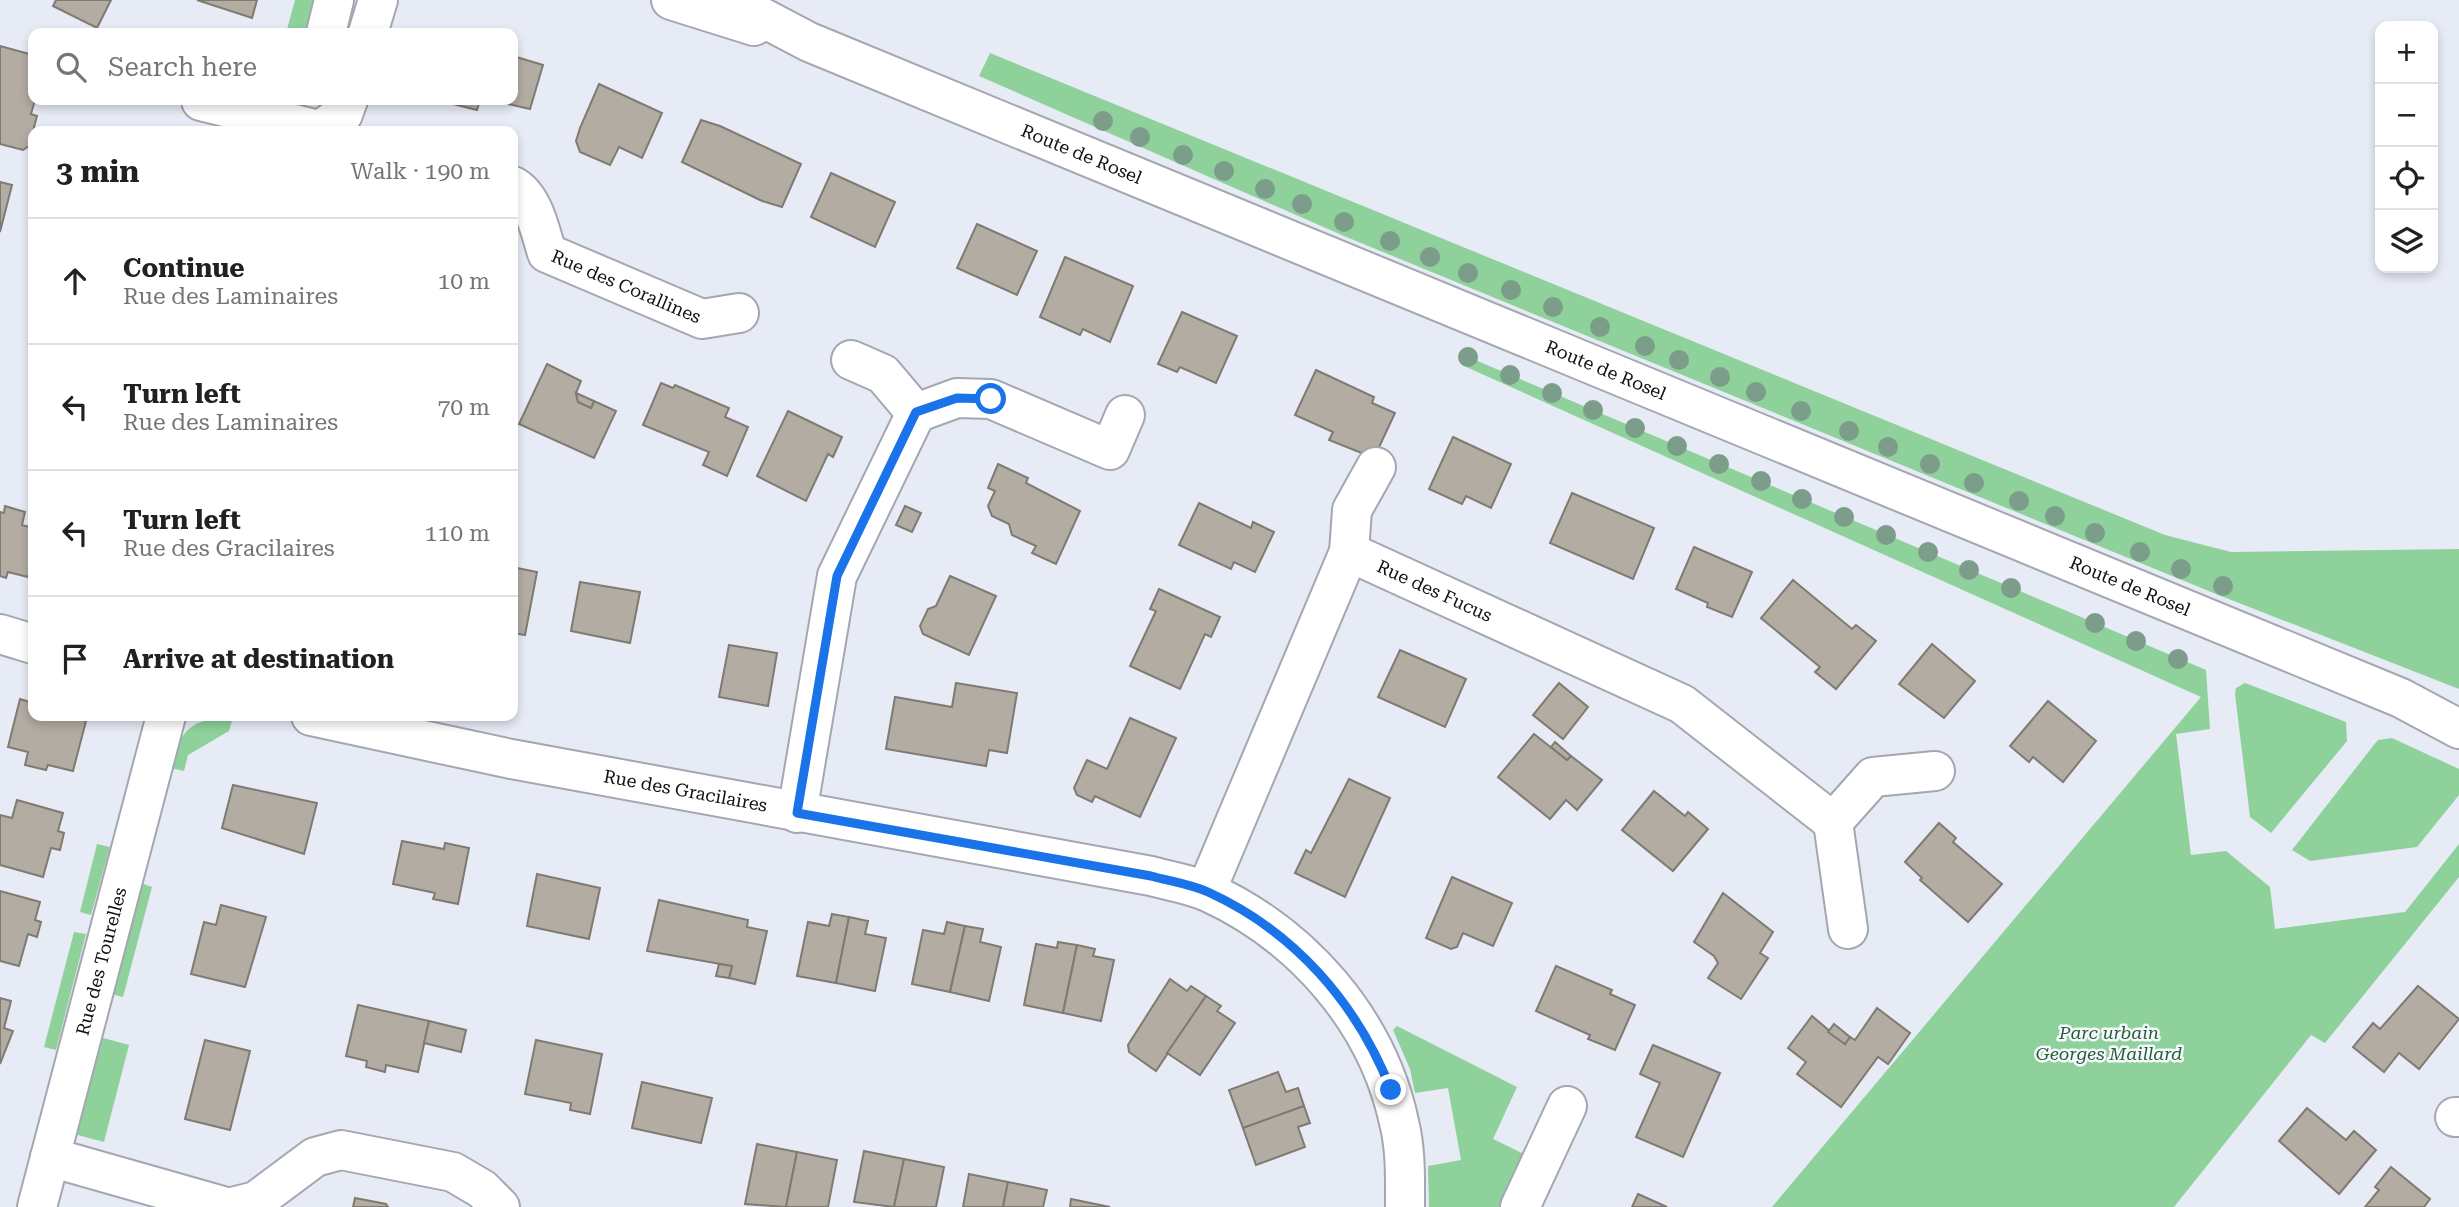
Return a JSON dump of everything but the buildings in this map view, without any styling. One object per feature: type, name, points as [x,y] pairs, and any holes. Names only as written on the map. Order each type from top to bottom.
[{"type":"street","points":[[327,28],[334,0]]},
{"type":"street","points":[[370,28],[379,0]]},
{"type":"street","name":"Route de Rosel","points":[[671,0],[809,42]]},
{"type":"street","name":"Route de Rosel","points":[[729,0],[809,42],[2401,698],[2459,729]]},
{"type":"street","points":[[217,105],[300,126]]},
{"type":"street","points":[[308,105],[318,126]]},
{"type":"street","points":[[327,126],[343,114],[346,105]]},
{"type":"street","name":"Rue des Corallines","points":[[518,189],[536,217],[547,253],[702,319],[739,313]]},
{"type":"street","points":[[851,360],[883,374],[916,412]]},
{"type":"street","points":[[797,813],[837,576],[916,412],[957,398],[991,399],[1110,450],[1125,415]]},
{"type":"street","points":[[1206,891],[1349,552],[1352,510],[1376,467]]},
{"type":"street","name":"Rue des Fucus","points":[[1349,552],[1682,704],[1833,822]]},
{"type":"street","points":[[0,634],[28,642]]},
{"type":"street","name":"Route de Rosel","points":[[2401,698],[2459,714]]},
{"type":"street","name":"Rue des Tourelles","points":[[37,1207],[165,721]]},
{"type":"street","name":"Rue des Gracilaires","points":[[334,721],[511,759],[1151,876],[1206,891],[1278,933],[1299,951],[1341,999],[1366,1034],[1391,1090],[1400,1123],[1405,1164],[1405,1207]]},
{"type":"street","points":[[1847,929],[1833,822],[1873,777],[1935,771]]},
{"type":"street","points":[[1520,1207],[1567,1106]]},
{"type":"street","points":[[232,1207],[256,1201],[315,1157],[341,1150],[453,1172],[482,1189],[500,1207]]},
{"type":"street","points":[[50,1157],[226,1207]]},
{"type":"green space","points":[[295,0],[322,0],[314,28],[287,28]]},
{"type":"green space","points":[[990,53],[2165,535],[2231,552],[2459,549],[2459,689],[2216,594],[1344,236],[979,76]]},
{"type":"green space","name":"Parc urbain Georges Maillard","points":[[1468,357],[2206,670],[2210,729],[2176,734],[2191,855],[2226,851],[2270,887],[2275,929],[2405,912],[2459,844],[2459,877],[2325,1043],[2311,1035],[2174,1207],[1772,1207],[2201,697],[1464,366]]},
{"type":"green space","points":[[2245,683],[2346,722],[2347,741],[2271,833],[2250,817],[2235,694],[2236,688]]},
{"type":"green space","points":[[232,721],[229,731],[188,755],[184,771],[171,768],[181,739],[198,723]]},
{"type":"green space","points":[[2392,738],[2459,769],[2459,795],[2417,847],[2310,861],[2292,850],[2378,740]]},
{"type":"green space","points":[[97,844],[110,847],[91,915],[80,912]]},
{"type":"green space","points":[[141,883],[152,887],[123,997],[111,994]]},
{"type":"green space","points":[[74,932],[86,934],[56,1050],[44,1047]]},
{"type":"green space","points":[[1397,1026],[1517,1087],[1493,1139],[1524,1154],[1500,1207],[1429,1207],[1428,1166],[1461,1160],[1448,1088],[1415,1093],[1410,1069],[1393,1030]]},
{"type":"green space","points":[[100,1037],[129,1045],[104,1142],[74,1134]]},
{"type":"route","points":[[991,399],[957,398],[916,412],[837,576],[797,813],[1151,876],[1206,891],[1278,933],[1328,982],[1366,1034],[1391,1090]]}]
